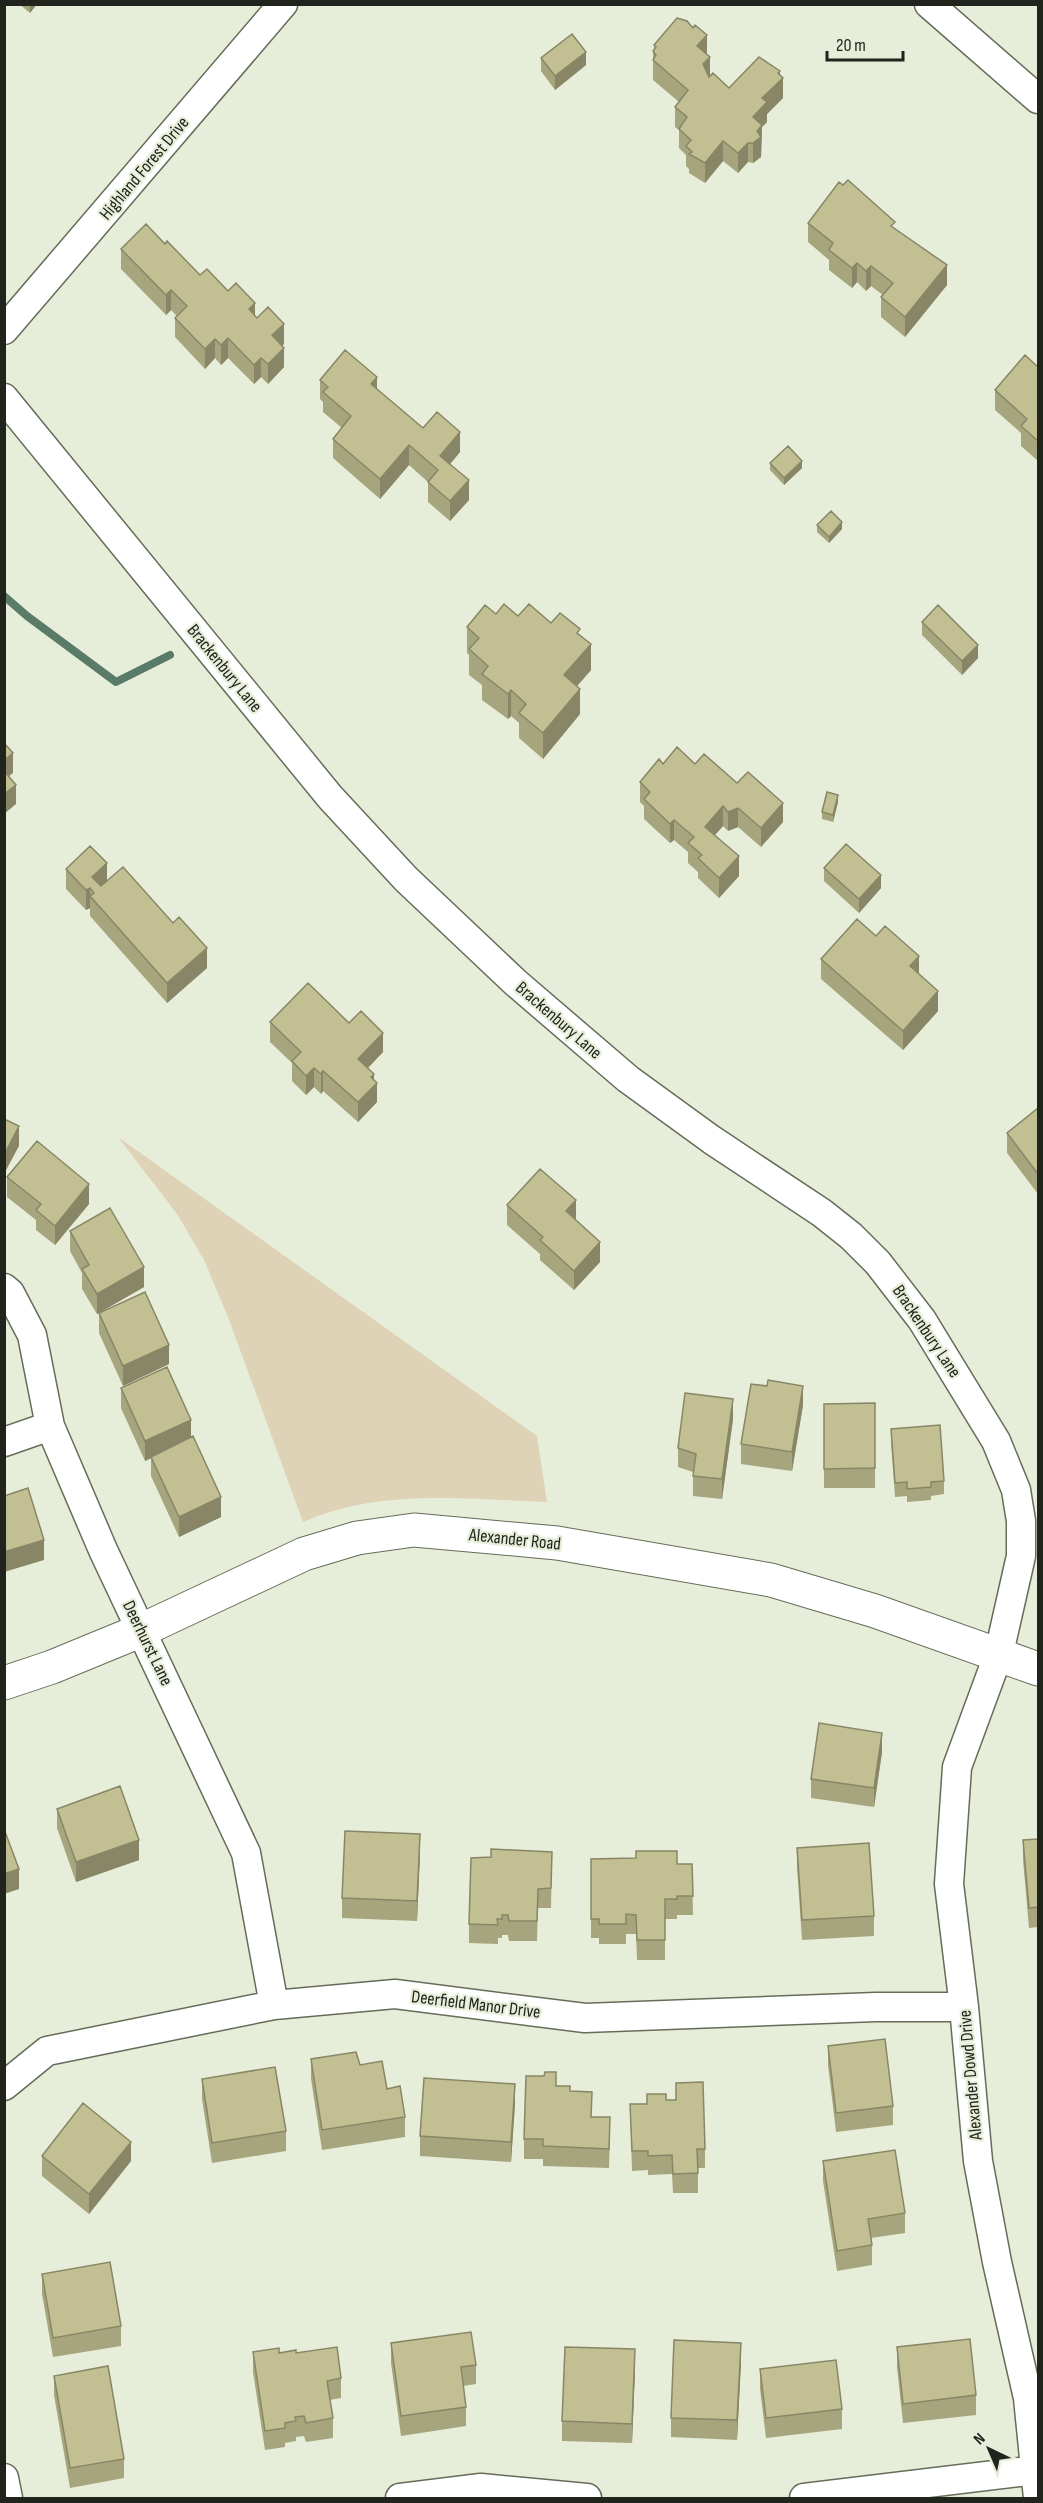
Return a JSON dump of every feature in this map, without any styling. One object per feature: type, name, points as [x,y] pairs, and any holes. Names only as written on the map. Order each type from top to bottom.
[{"type":"street","name":"Highland Forest Drive","points":[[4,330],[283,4]]},
{"type":"street","points":[[929,4],[1038,99]]},
{"type":"street","name":"Brackenbury Lane","points":[[4,398],[323,788],[406,879],[516,983],[628,1078],[712,1140],[822,1213],[851,1236],[898,1286],[972,1398],[996,1441],[1016,1490],[1022,1521],[1021,1556],[999,1653]]},
{"type":"street","name":"Deerhurst Lane","points":[[4,1288],[10,1293],[32,1335],[50,1426],[103,1550],[246,1853],[274,2005]]},
{"type":"street","points":[[4,1442],[50,1426]]},
{"type":"street","name":"Alexander Road","points":[[4,1683],[52,1667],[142,1630],[304,1554],[357,1538],[414,1530],[557,1543],[771,1580],[875,1611],[999,1653],[1038,1669]]},
{"type":"street","name":"Alexander Dowd Drive","points":[[999,1653],[957,1767],[949,1884],[964,2007],[978,2161],[997,2262],[1028,2398],[1038,2499]]},
{"type":"street","name":"Deerfield Manor Drive","points":[[4,2086],[47,2051],[274,2005],[395,1994],[585,2018],[876,2007],[964,2007]]},
{"type":"street","points":[[804,2499],[1036,2470]]},
{"type":"street","points":[[4,2478],[8,2499]]},
{"type":"street","points":[[400,2499],[481,2488],[587,2499]]},
{"type":"shaded area","points":[[118,1137],[537,1436],[547,1502],[454,1498],[392,1500],[332,1511],[303,1522],[228,1317],[204,1260],[177,1214]]},
{"type":"building","points":[[677,18],[687,21],[693,28],[695,25],[707,35],[697,46],[710,57],[703,64],[709,77],[713,73],[729,88],[759,57],[780,71],[778,73],[783,78],[762,98],[767,102],[753,117],[762,125],[757,131],[761,137],[753,143],[748,143],[738,153],[723,141],[705,163],[689,154],[692,152],[686,146],[691,140],[679,129],[687,117],[675,107],[688,90],[653,60],[656,55],[653,51],[656,47],[654,45]]},
{"type":"building","points":[[572,34],[586,52],[555,76],[541,58]]},
{"type":"building","points":[[848,180],[895,222],[891,226],[947,265],[905,317],[881,297],[893,283],[871,266],[866,271],[857,263],[852,268],[829,250],[833,243],[808,223],[839,182],[843,185]]},
{"type":"building","points":[[146,224],[165,244],[167,241],[200,275],[207,269],[228,291],[236,283],[255,303],[249,309],[257,318],[268,307],[284,324],[272,335],[284,348],[268,364],[261,358],[254,365],[228,338],[221,345],[215,339],[205,349],[175,318],[187,306],[171,290],[166,295],[121,249]]},
{"type":"building","points":[[345,350],[377,377],[371,384],[423,428],[437,412],[460,432],[440,456],[469,480],[450,501],[428,482],[438,470],[409,445],[380,479],[333,439],[351,416],[323,392],[328,387],[320,380]]},
{"type":"building","points":[[1025,355],[1038,367],[1038,441],[1021,426],[1027,419],[995,390]]},
{"type":"building","points":[[788,446],[802,461],[784,478],[770,463]]},
{"type":"building","points":[[831,511],[842,522],[829,537],[817,525]]},
{"type":"building","points":[[504,604],[518,616],[529,604],[551,623],[560,613],[580,629],[577,633],[591,644],[564,675],[580,689],[543,733],[519,713],[526,704],[511,690],[508,694],[482,674],[488,666],[469,649],[479,638],[467,627],[485,605],[496,614]]},
{"type":"building","points":[[938,605],[978,645],[962,661],[922,622]]},
{"type":"building","points":[[4,743],[13,753],[4,760]]},
{"type":"building","points":[[677,747],[695,764],[704,754],[737,783],[748,772],[783,803],[761,828],[738,808],[728,812],[723,806],[705,827],[739,856],[719,878],[698,858],[702,855],[688,843],[694,837],[674,820],[670,824],[644,799],[650,792],[640,782],[659,759],[663,764]]},
{"type":"building","points":[[4,771],[16,785],[4,794]]},
{"type":"building","points":[[827,792],[838,795],[833,815],[822,812]]},
{"type":"building","points":[[846,844],[881,875],[859,899],[824,868]]},
{"type":"building","points":[[90,846],[107,863],[92,877],[101,886],[123,867],[173,923],[179,917],[207,948],[167,983],[90,896],[94,893],[90,888],[86,890],[66,869]]},
{"type":"building","points":[[857,919],[876,936],[885,926],[919,956],[910,966],[938,991],[903,1031],[821,959]]},
{"type":"building","points":[[308,983],[349,1023],[361,1011],[383,1033],[358,1059],[374,1074],[371,1077],[377,1083],[358,1102],[323,1071],[321,1074],[314,1068],[306,1076],[292,1061],[301,1052],[270,1022]]},
{"type":"building","points":[[1038,1108],[1038,1174],[1007,1133]]},
{"type":"building","points":[[4,1119],[19,1126],[4,1155]]},
{"type":"building","points":[[37,1141],[89,1184],[55,1226],[36,1210],[41,1204],[7,1177]]},
{"type":"building","points":[[540,1169],[576,1200],[566,1211],[600,1242],[574,1271],[540,1240],[543,1237],[507,1205]]},
{"type":"building","points":[[110,1208],[144,1267],[97,1294],[82,1269],[89,1265],[70,1231]]},
{"type":"building","points":[[145,1292],[169,1345],[123,1366],[99,1313]]},
{"type":"building","points":[[167,1367],[191,1420],[145,1441],[121,1388]]},
{"type":"building","points":[[768,1380],[803,1386],[792,1452],[741,1444],[751,1384],[767,1386]]},
{"type":"building","points":[[685,1393],[733,1399],[722,1479],[693,1476],[696,1454],[678,1448]]},
{"type":"building","points":[[875,1403],[875,1468],[824,1469],[824,1404]]},
{"type":"building","points":[[940,1425],[944,1481],[931,1482],[931,1487],[907,1489],[907,1482],[895,1483],[891,1429]]},
{"type":"building","points":[[193,1436],[221,1497],[179,1517],[151,1457]]},
{"type":"building","points":[[28,1488],[44,1540],[4,1552],[4,1496]]},
{"type":"building","points":[[819,1723],[882,1733],[874,1788],[811,1779]]},
{"type":"building","points":[[120,1786],[139,1840],[76,1862],[57,1809]]},
{"type":"building","points":[[4,1829],[19,1869],[4,1874]]},
{"type":"building","points":[[345,1831],[420,1834],[417,1901],[342,1898]]},
{"type":"building","points":[[1038,1839],[1038,1907],[1029,1908],[1023,1840]]},
{"type":"building","points":[[869,1843],[874,1916],[802,1920],[797,1848]]},
{"type":"building","points":[[491,1849],[552,1852],[551,1888],[538,1889],[537,1921],[509,1921],[508,1915],[502,1915],[502,1919],[497,1919],[498,1925],[469,1924],[471,1858],[491,1857]]},
{"type":"building","points":[[636,1851],[677,1851],[677,1864],[692,1864],[693,1896],[665,1899],[665,1940],[637,1940],[636,1915],[626,1914],[626,1924],[599,1924],[599,1919],[591,1919],[591,1859],[636,1858]]},
{"type":"building","points":[[885,2039],[893,2106],[836,2113],[828,2046]]},
{"type":"building","points":[[356,2052],[360,2065],[382,2061],[387,2089],[400,2086],[405,2117],[322,2130],[311,2059]]},
{"type":"building","points":[[275,2067],[286,2131],[212,2143],[202,2079]]},
{"type":"building","points":[[545,2072],[556,2072],[556,2086],[570,2086],[570,2091],[592,2092],[591,2117],[610,2117],[609,2149],[543,2146],[543,2139],[524,2139],[526,2076],[544,2076]]},
{"type":"building","points":[[424,2078],[515,2084],[511,2142],[420,2136]]},
{"type":"building","points":[[703,2082],[705,2149],[697,2149],[698,2173],[673,2174],[672,2155],[648,2156],[648,2151],[632,2151],[630,2104],[647,2104],[647,2094],[666,2094],[666,2100],[676,2100],[676,2083]]},
{"type":"building","points":[[83,2103],[131,2142],[89,2194],[42,2156]]},
{"type":"building","points":[[895,2150],[905,2213],[868,2219],[872,2245],[837,2251],[823,2161]]},
{"type":"building","points":[[110,2262],[121,2326],[53,2338],[42,2274]]},
{"type":"building","points":[[471,2332],[476,2365],[461,2367],[466,2407],[401,2416],[391,2343]]},
{"type":"building","points":[[970,2339],[976,2395],[903,2404],[897,2347]]},
{"type":"building","points":[[674,2340],[741,2343],[737,2420],[671,2418]]},
{"type":"building","points":[[337,2347],[341,2378],[327,2381],[333,2418],[306,2423],[304,2416],[295,2417],[296,2421],[285,2423],[285,2428],[265,2431],[253,2352],[279,2348],[279,2353],[296,2350],[296,2353]]},
{"type":"building","points":[[565,2347],[635,2349],[632,2424],[562,2421]]},
{"type":"building","points":[[836,2360],[842,2409],[766,2418],[760,2369]]},
{"type":"building","points":[[108,2366],[124,2459],[70,2468],[54,2376]]},
{"type":"waterway","points":[[4,596],[27,616],[116,682],[170,655]]}]
